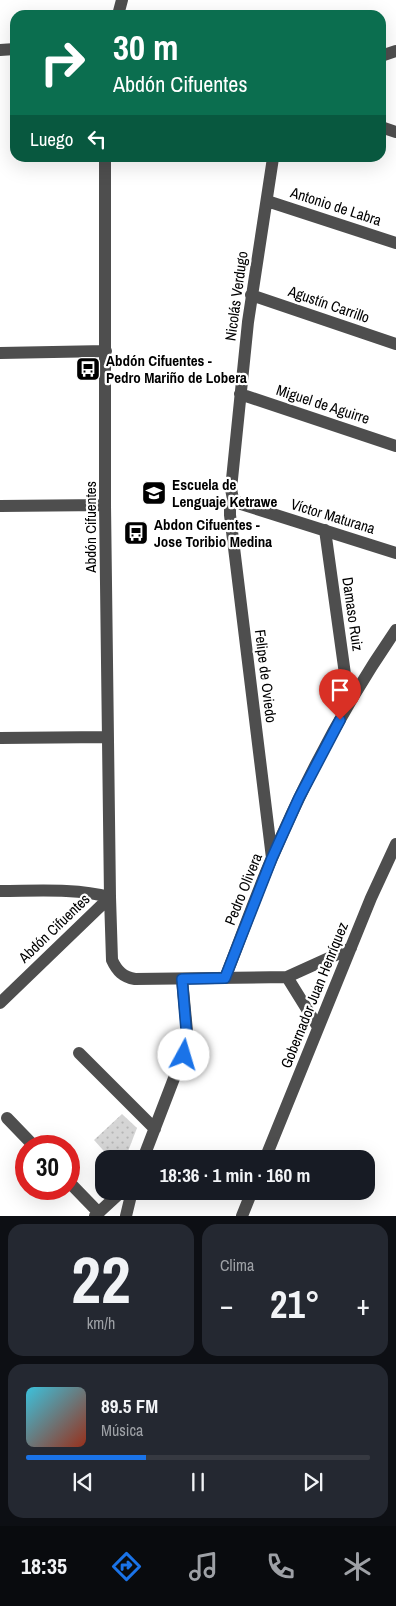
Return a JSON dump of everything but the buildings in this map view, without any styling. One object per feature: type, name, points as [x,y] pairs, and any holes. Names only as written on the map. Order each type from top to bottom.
[{"type":"street","name":"Abdón Cifuentes","points":[[105,162],[108,737],[112,960],[118,972],[123,976],[135,979],[287,978],[350,948]]},
{"type":"street","name":"Nicolás Verdugo","points":[[233,499],[231,489],[251,295],[272,162]]},
{"type":"street","name":"Antonio de Labra","points":[[267,201],[396,243]]},
{"type":"street","name":"Agustín Carrillo","points":[[251,295],[396,344]]},
{"type":"street","points":[[0,354],[106,351]]},
{"type":"street","name":"Miguel de Aguirre","points":[[240,394],[396,446]]},
{"type":"street","name":"Víctor Maturana","points":[[233,499],[241,504],[396,553]]},
{"type":"street","name":"Felipe de Oviedo","points":[[233,499],[230,515],[272,858]]},
{"type":"street","points":[[0,506],[106,505]]},
{"type":"street","name":"Damaso Ruiz","points":[[325,530],[349,703]]},
{"type":"street","name":"Pedro Olivera","points":[[225,978],[272,858],[299,798],[349,703],[396,630]]},
{"type":"street","points":[[0,738],[108,737]]},
{"type":"street","name":"Gobernador Juan Henríquez","points":[[269,1150],[350,948],[396,844]]},
{"type":"street","points":[[0,891],[90,892],[110,897]]},
{"type":"street","name":"Abdón Cifuentes","points":[[0,1003],[110,897]]},
{"type":"street","points":[[287,978],[318,1028]]},
{"type":"street","points":[[147,1150],[186,1048],[187,1031],[182,979]]},
{"type":"street","points":[[79,1053],[155,1129]]},
{"type":"street","points":[[7,1118],[23,1135]]},
{"type":"street","points":[[80,1195],[97,1214],[112,1200]]},
{"type":"street","points":[[126,1216],[130,1200]]},
{"type":"street","points":[[242,1216],[248,1200]]},
{"type":"shaded area","points":[[122,1114],[137,1128],[128,1150],[103,1150],[94,1140]]},
{"type":"place","name":"Abdón Cifuentes - Pedro Mariño de Lobera","points":[[88,369]]},
{"type":"place","name":"Escuela de Lenguaje Ketrawe","points":[[154,493]]},
{"type":"place","name":"Abdon Cifuentes - Jose Toribio Medina","points":[[136,533]]},
{"type":"route","points":[[184,1055],[187,1031],[182,979],[225,978],[272,858],[299,798],[340,720]]}]
